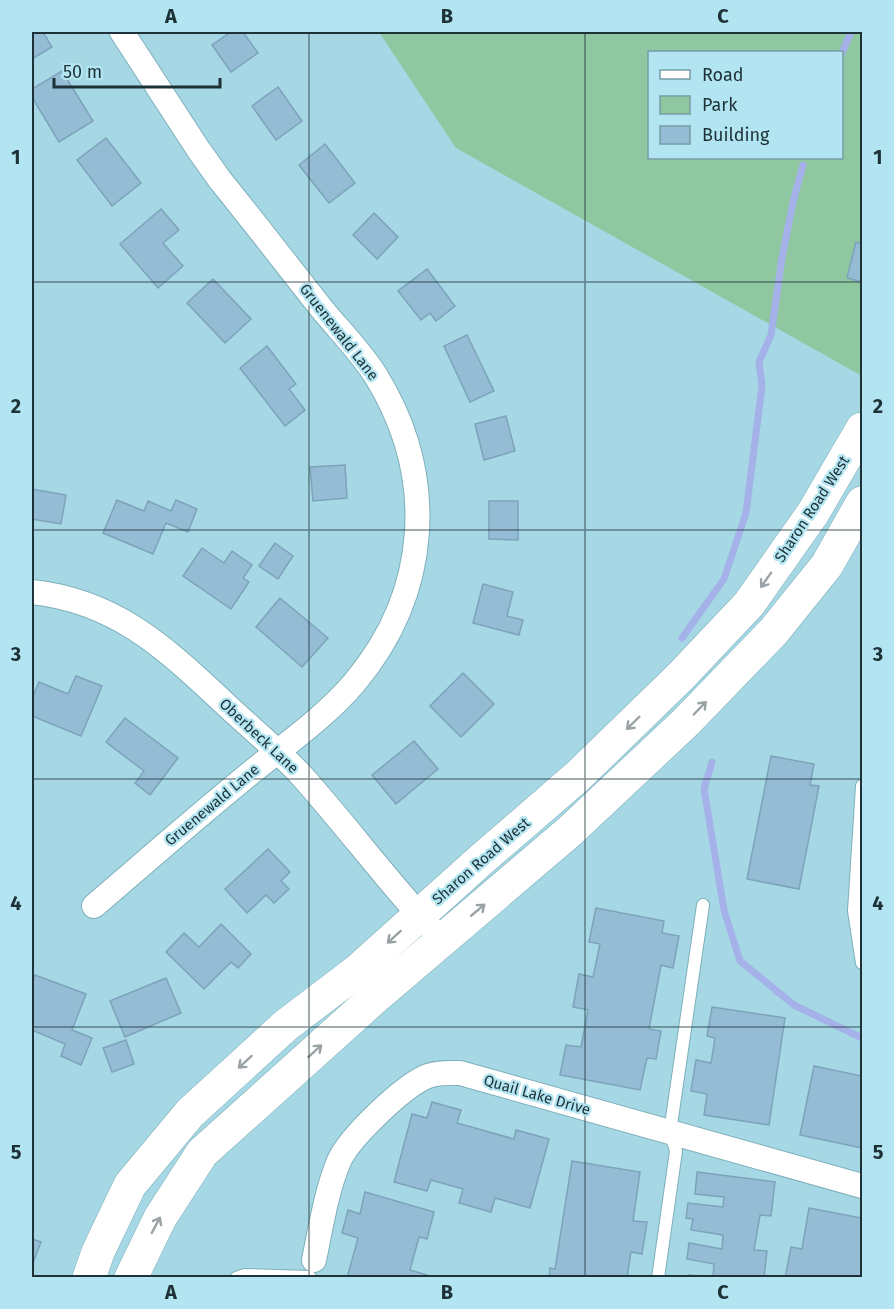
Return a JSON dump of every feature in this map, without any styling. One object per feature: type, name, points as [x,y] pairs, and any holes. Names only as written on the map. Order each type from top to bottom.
[{"type":"main road","name":"Sharon Road West","points":[[89,1278],[98,1252],[130,1185],[190,1113],[285,1026],[356,972],[578,776],[681,676],[749,604],[813,513],[860,440]]},
{"type":"main road","points":[[131,1278],[160,1218],[202,1153],[372,1000],[570,831],[702,706],[774,631],[827,565],[862,503]]},
{"type":"street","name":"Gruenewald Lane","points":[[94,906],[322,714],[354,684],[380,649],[392,628],[407,591],[416,550],[418,510],[413,468],[400,425],[375,375],[215,172],[122,32]]},
{"type":"street","name":"Oberbeck Lane","points":[[32,592],[71,599],[106,611],[140,630],[172,654],[299,773],[442,940]]},
{"type":"street","name":"Quail Lake Drive","points":[[311,1271],[331,1185],[346,1148],[364,1128],[413,1083],[429,1075],[460,1073],[862,1186]]},
{"type":"lane","points":[[862,786],[859,905],[862,963]]},
{"type":"lane","points":[[658,1278],[676,1151],[670,1132],[703,905]]},
{"type":"lane","points":[[236,1278],[244,1275],[311,1271]]},
{"type":"green space","points":[[379,32],[862,32],[862,376],[456,148]]},
{"type":"building","points":[[32,32],[43,32],[52,47],[32,59]]},
{"type":"building","points":[[231,32],[243,32],[258,53],[231,72],[212,45]]},
{"type":"building","points":[[62,71],[93,121],[59,142],[32,97],[32,89]]},
{"type":"building","points":[[278,87],[302,121],[276,140],[252,106]]},
{"type":"building","points":[[106,138],[141,183],[112,206],[77,160]]},
{"type":"building","points":[[325,144],[355,183],[329,203],[299,165]]},
{"type":"building","points":[[161,209],[179,230],[163,243],[183,266],[158,288],[120,244]]},
{"type":"building","points":[[374,213],[398,237],[377,259],[353,235]]},
{"type":"building","points":[[856,242],[862,244],[862,282],[847,278]]},
{"type":"building","points":[[427,269],[455,306],[436,321],[430,313],[421,320],[398,291]]},
{"type":"building","points":[[213,279],[251,319],[225,343],[187,303]]},
{"type":"building","points":[[467,335],[494,391],[470,402],[444,346]]},
{"type":"building","points":[[267,346],[296,384],[289,389],[305,410],[285,426],[240,368]]},
{"type":"building","points":[[506,416],[515,451],[484,460],[475,424]]},
{"type":"building","points":[[345,465],[347,498],[313,501],[310,467]]},
{"type":"building","points":[[32,489],[66,495],[61,524],[32,519]]},
{"type":"building","points":[[117,500],[144,511],[148,501],[171,511],[176,500],[197,509],[188,532],[166,523],[153,554],[103,533]]},
{"type":"building","points":[[489,501],[518,501],[518,540],[489,539]]},
{"type":"building","points":[[275,543],[293,556],[278,579],[259,566]]},
{"type":"building","points":[[202,548],[224,563],[232,551],[252,565],[243,578],[249,582],[231,609],[183,576]]},
{"type":"building","points":[[483,584],[513,592],[507,616],[523,620],[519,635],[473,623]]},
{"type":"building","points":[[280,598],[328,638],[302,667],[256,627]]},
{"type":"building","points":[[463,673],[494,704],[461,737],[430,706]]},
{"type":"building","points":[[76,676],[102,686],[81,736],[32,716],[32,699],[39,682],[68,694]]},
{"type":"building","points":[[125,718],[178,758],[150,795],[135,783],[144,771],[106,742]]},
{"type":"building","points":[[414,741],[438,769],[396,804],[372,775]]},
{"type":"building","points":[[771,756],[814,764],[810,785],[819,786],[799,889],[747,879]]},
{"type":"building","points":[[268,849],[290,872],[281,881],[289,889],[274,903],[266,895],[247,913],[225,889]]},
{"type":"building","points":[[596,908],[664,921],[662,933],[679,936],[673,968],[661,965],[649,1029],[661,1031],[656,1059],[647,1058],[640,1090],[560,1075],[566,1045],[581,1047],[588,1010],[573,1007],[579,974],[593,977],[600,944],[589,942]]},
{"type":"building","points":[[221,924],[251,954],[238,968],[231,962],[204,989],[166,952],[184,933],[199,947]]},
{"type":"building","points":[[35,975],[86,994],[72,1030],[92,1038],[81,1065],[61,1056],[65,1044],[32,1030],[32,984]]},
{"type":"building","points":[[166,978],[181,1013],[125,1037],[110,1001]]},
{"type":"building","points":[[712,1007],[785,1018],[769,1125],[704,1115],[707,1094],[691,1091],[696,1060],[711,1063],[715,1038],[707,1036]]},
{"type":"building","points":[[126,1040],[134,1064],[112,1072],[103,1048]]},
{"type":"building","points":[[814,1066],[862,1076],[862,1148],[800,1135]]},
{"type":"building","points":[[432,1102],[461,1110],[457,1123],[514,1139],[516,1130],[549,1139],[530,1208],[495,1198],[491,1212],[459,1203],[463,1189],[431,1180],[427,1191],[394,1182],[412,1114],[427,1118]]},
{"type":"building","points":[[572,1161],[640,1172],[633,1221],[647,1222],[642,1254],[631,1252],[627,1278],[549,1278],[550,1268],[555,1269]]},
{"type":"building","points":[[697,1172],[775,1182],[771,1216],[760,1215],[754,1250],[767,1251],[764,1278],[689,1278],[689,1275],[713,1277],[714,1264],[687,1259],[689,1243],[722,1249],[723,1235],[691,1230],[693,1219],[686,1218],[688,1203],[723,1207],[724,1197],[695,1194]]},
{"type":"building","points":[[365,1192],[434,1212],[427,1239],[419,1237],[410,1270],[427,1275],[426,1278],[347,1278],[358,1238],[342,1233],[348,1210],[360,1214]]},
{"type":"building","points":[[809,1208],[862,1218],[862,1278],[785,1278],[791,1247],[802,1249]]},
{"type":"building","points":[[32,1239],[41,1242],[33,1263],[32,1262]]},
{"type":"waterway","points":[[843,51],[851,32]]},
{"type":"waterway","points":[[682,638],[724,579],[746,513],[762,386],[759,362],[771,335],[782,258],[803,165]]},
{"type":"waterway","points":[[712,762],[704,789],[724,910],[740,961],[794,1005],[862,1038]]}]
